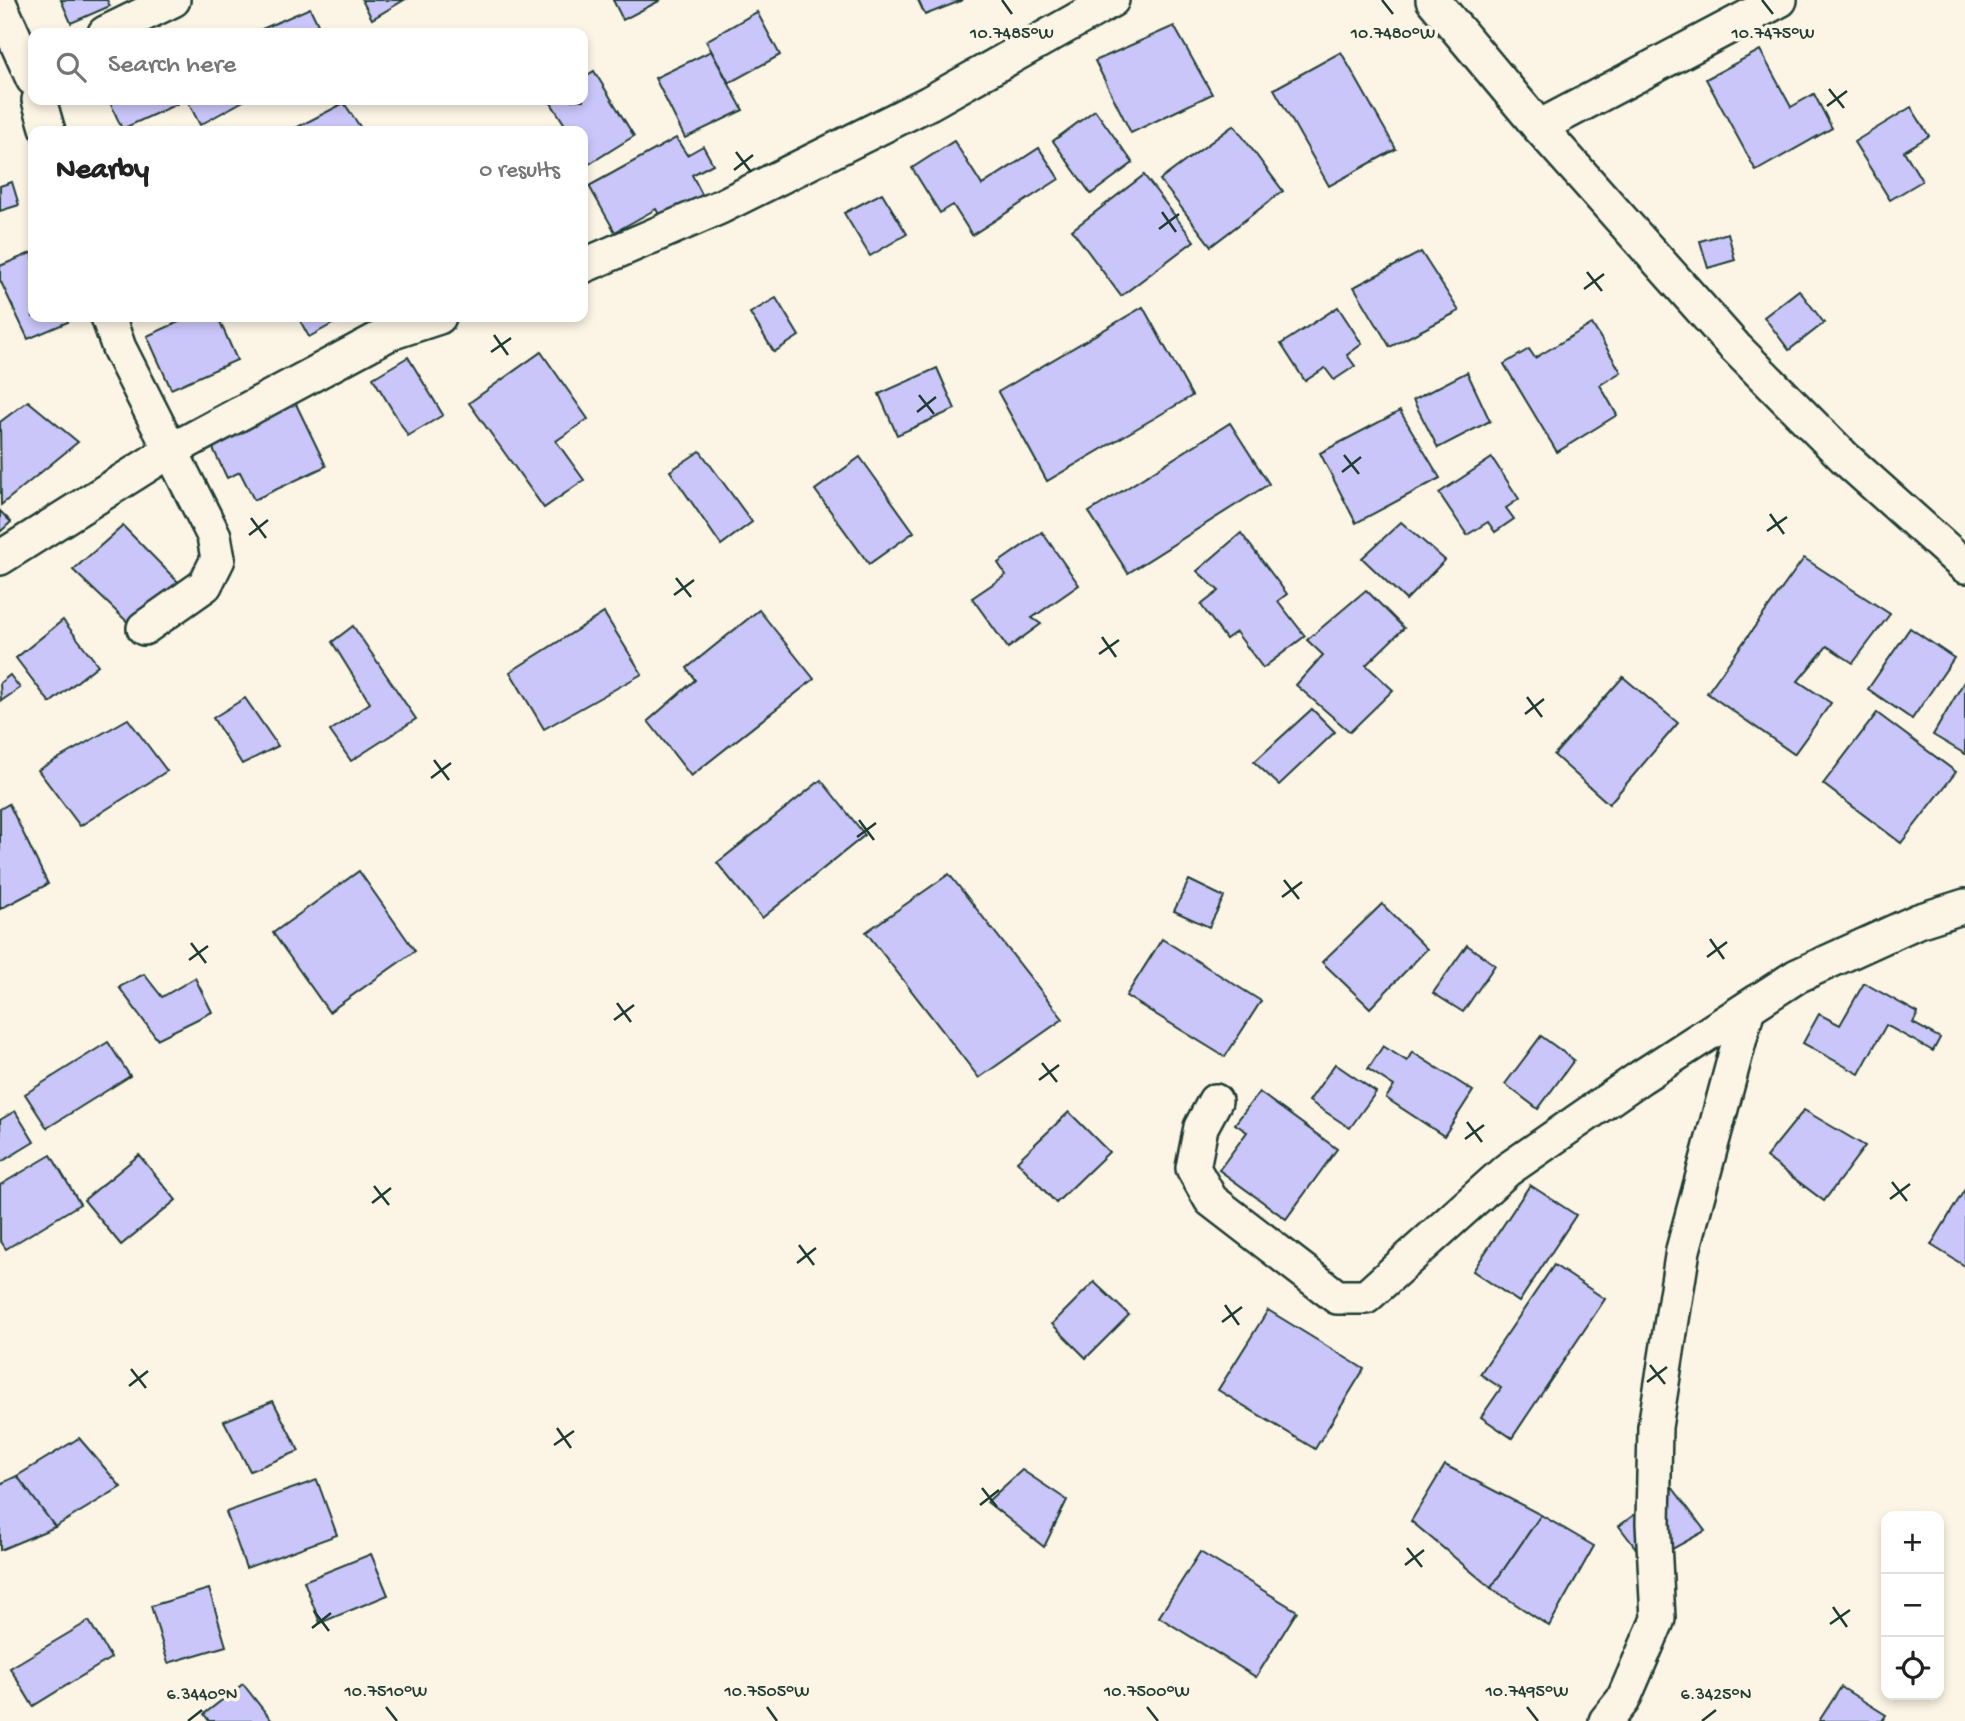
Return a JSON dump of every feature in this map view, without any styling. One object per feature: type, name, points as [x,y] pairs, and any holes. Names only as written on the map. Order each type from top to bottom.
[{"type":"street","points":[[115,28],[173,0]]},
{"type":"street","points":[[588,264],[720,207],[917,109],[1112,0]]},
{"type":"street","points":[[1433,0],[1539,127],[1735,347],[1846,458],[1965,566]]},
{"type":"street","points":[[1539,127],[1780,0]]},
{"type":"street","points":[[0,5],[28,66]]},
{"type":"street","points":[[41,105],[47,126]]},
{"type":"street","points":[[110,322],[119,348],[214,536],[218,559],[205,585],[144,628]]},
{"type":"street","points":[[0,558],[170,451],[390,333],[424,322]]},
{"type":"street","points":[[1215,1101],[1201,1128],[1193,1168],[1211,1200],[1337,1297],[1366,1297],[1507,1170],[1641,1077],[1797,976],[1918,920],[1965,906]]},
{"type":"street","points":[[1606,1721],[1623,1700],[1658,1619],[1653,1523],[1654,1427],[1684,1250],[1748,1008]]},
{"type":"building","points":[[61,0],[107,0],[110,6],[71,23]]},
{"type":"building","points":[[362,0],[404,0],[372,19]]},
{"type":"building","points":[[613,0],[661,0],[623,20]]},
{"type":"building","points":[[918,0],[963,0],[925,15]]},
{"type":"building","points":[[310,8],[320,28],[264,28]]},
{"type":"building","points":[[757,12],[780,55],[729,83],[706,41]]},
{"type":"building","points":[[1174,26],[1212,94],[1131,133],[1095,61]]},
{"type":"building","points":[[1760,50],[1791,107],[1814,94],[1832,128],[1756,171],[1706,79]]},
{"type":"building","points":[[711,51],[743,110],[685,138],[655,78]]},
{"type":"building","points":[[1341,52],[1396,149],[1329,186],[1274,89]]},
{"type":"building","points":[[594,71],[634,136],[589,164],[588,126],[566,126],[552,105],[588,105],[588,75]]},
{"type":"building","points":[[111,105],[175,105],[129,126],[121,126]]},
{"type":"building","points":[[190,105],[236,105],[200,125]]},
{"type":"building","points":[[340,105],[345,105],[360,126],[300,126]]},
{"type":"building","points":[[1911,107],[1929,136],[1904,151],[1922,181],[1890,200],[1854,142]]},
{"type":"building","points":[[1095,110],[1133,163],[1091,194],[1053,141]]},
{"type":"building","points":[[1234,125],[1283,191],[1211,246],[1160,180]]},
{"type":"building","points":[[676,138],[687,155],[703,146],[713,164],[692,175],[706,202],[665,225],[656,209],[615,232],[589,186]]},
{"type":"building","points":[[954,141],[982,185],[1039,148],[1059,179],[972,235],[953,205],[940,213],[912,168]]},
{"type":"building","points":[[1144,175],[1194,241],[1121,296],[1072,230]]},
{"type":"building","points":[[12,182],[19,205],[0,211],[0,186]]},
{"type":"building","points":[[882,193],[907,234],[870,256],[844,213]]},
{"type":"building","points":[[1728,233],[1735,260],[1708,268],[1700,241]]},
{"type":"building","points":[[1421,252],[1459,311],[1390,347],[1354,287]]},
{"type":"building","points":[[28,254],[28,322],[68,322],[28,339],[0,280],[0,266]]},
{"type":"building","points":[[1799,290],[1824,323],[1789,350],[1764,317]]},
{"type":"building","points":[[776,298],[799,336],[774,352],[750,313]]},
{"type":"building","points":[[1143,307],[1192,396],[1047,481],[998,392]]},
{"type":"building","points":[[1338,307],[1362,344],[1347,355],[1355,366],[1334,380],[1325,368],[1305,381],[1281,344]]},
{"type":"building","points":[[179,322],[220,322],[237,360],[171,389],[147,336]]},
{"type":"building","points":[[301,322],[336,322],[309,337]]},
{"type":"building","points":[[1592,324],[1621,372],[1600,385],[1617,415],[1557,452],[1504,364],[1529,349],[1535,358]]},
{"type":"building","points":[[541,352],[588,419],[556,441],[584,480],[544,508],[469,403]]},
{"type":"building","points":[[408,357],[443,415],[408,436],[373,378]]},
{"type":"building","points":[[937,368],[955,409],[897,435],[879,394]]},
{"type":"building","points":[[1467,372],[1490,421],[1438,448],[1413,400]]},
{"type":"building","points":[[294,400],[326,466],[254,500],[240,472],[227,478],[209,440]]},
{"type":"building","points":[[28,401],[78,442],[1,505],[0,422]]},
{"type":"building","points":[[1400,411],[1440,478],[1356,523],[1320,453]]},
{"type":"building","points":[[1230,423],[1269,484],[1128,573],[1089,512]]},
{"type":"building","points":[[700,451],[752,522],[721,545],[670,471]]},
{"type":"building","points":[[860,457],[914,532],[869,564],[815,490]]},
{"type":"building","points":[[1492,458],[1519,499],[1506,508],[1514,519],[1495,532],[1488,522],[1467,535],[1439,493]]},
{"type":"building","points":[[0,511],[11,522],[0,532]]},
{"type":"building","points":[[1401,522],[1445,560],[1406,600],[1362,558]]},
{"type":"building","points":[[123,526],[189,593],[140,634],[73,570]]},
{"type":"building","points":[[1042,532],[1079,585],[1032,618],[1041,624],[1008,648],[972,598],[1006,575],[998,563]]},
{"type":"building","points":[[1241,533],[1287,594],[1278,601],[1305,636],[1263,668],[1236,632],[1226,639],[1201,605],[1219,591],[1197,571]]},
{"type":"building","points":[[1804,558],[1890,614],[1853,663],[1827,646],[1798,681],[1831,703],[1794,754],[1707,693]]},
{"type":"building","points":[[1366,590],[1404,628],[1366,665],[1393,690],[1350,732],[1296,685],[1323,655],[1307,640]]},
{"type":"building","points":[[759,610],[814,679],[691,776],[648,721],[695,680],[687,668]]},
{"type":"building","points":[[604,613],[642,674],[544,729],[510,672]]},
{"type":"building","points":[[63,620],[98,665],[50,703],[16,658]]},
{"type":"building","points":[[353,626],[416,719],[351,761],[330,731],[370,703],[332,642]]},
{"type":"building","points":[[1910,628],[1954,658],[1912,719],[1868,689]]},
{"type":"building","points":[[10,675],[20,688],[1,701],[0,683]]},
{"type":"building","points":[[1623,677],[1678,723],[1609,804],[1554,755]]},
{"type":"building","points":[[1965,680],[1965,754],[1933,735]]},
{"type":"building","points":[[245,698],[278,746],[242,764],[213,718]]},
{"type":"building","points":[[1312,709],[1335,732],[1279,785],[1254,762]]},
{"type":"building","points":[[1877,713],[1956,772],[1901,843],[1823,784]]},
{"type":"building","points":[[128,719],[167,771],[80,826],[38,770]]},
{"type":"building","points":[[821,780],[865,835],[762,918],[717,863]]},
{"type":"building","points":[[9,804],[48,884],[0,909],[0,809]]},
{"type":"building","points":[[359,871],[415,951],[329,1012],[273,933]]},
{"type":"building","points":[[949,874],[1063,1019],[979,1078],[866,932]]},
{"type":"building","points":[[1189,880],[1224,897],[1209,927],[1174,911]]},
{"type":"building","points":[[1382,904],[1427,949],[1370,1008],[1322,962]]},
{"type":"building","points":[[1162,939],[1261,1001],[1225,1057],[1126,996]]},
{"type":"building","points":[[1467,945],[1495,965],[1463,1012],[1433,993]]},
{"type":"building","points":[[144,974],[162,997],[195,978],[212,1012],[157,1039],[119,987]]},
{"type":"building","points":[[1864,983],[1918,1013],[1913,1023],[1940,1038],[1933,1051],[1886,1025],[1859,1074],[1803,1043],[1819,1014],[1840,1025]]},
{"type":"building","points":[[1541,1036],[1574,1060],[1538,1109],[1505,1084]]},
{"type":"building","points":[[108,1042],[130,1076],[47,1128],[25,1094]]},
{"type":"building","points":[[1383,1046],[1407,1061],[1412,1052],[1473,1091],[1444,1136],[1386,1098],[1394,1086],[1368,1069]]},
{"type":"building","points":[[1335,1064],[1376,1092],[1350,1128],[1309,1101]]},
{"type":"building","points":[[1259,1092],[1337,1149],[1286,1219],[1219,1170],[1247,1132],[1235,1124]]},
{"type":"building","points":[[1804,1110],[1865,1146],[1824,1201],[1766,1157]]},
{"type":"building","points":[[15,1111],[34,1142],[1,1162],[0,1120]]},
{"type":"building","points":[[1069,1112],[1109,1152],[1056,1203],[1017,1161]]},
{"type":"building","points":[[51,1155],[80,1204],[6,1249],[0,1240],[0,1185]]},
{"type":"building","points":[[139,1155],[176,1200],[121,1245],[84,1200]]},
{"type":"building","points":[[1530,1185],[1576,1215],[1519,1302],[1473,1271]]},
{"type":"building","points":[[1965,1189],[1965,1266],[1931,1245]]},
{"type":"building","points":[[1554,1265],[1605,1299],[1512,1438],[1481,1417],[1501,1388],[1480,1374]]},
{"type":"building","points":[[1094,1282],[1129,1315],[1086,1358],[1052,1324]]},
{"type":"building","points":[[1268,1310],[1364,1369],[1315,1449],[1218,1390]]},
{"type":"building","points":[[273,1401],[299,1451],[250,1471],[224,1421]]},
{"type":"building","points":[[79,1438],[121,1487],[55,1527],[17,1476]]},
{"type":"building","points":[[1445,1465],[1541,1515],[1491,1588],[1411,1521]]},
{"type":"building","points":[[1022,1470],[1067,1500],[1044,1547],[987,1502]]},
{"type":"building","points":[[17,1476],[55,1527],[0,1550],[0,1484]]},
{"type":"building","points":[[317,1480],[337,1535],[246,1568],[226,1512]]},
{"type":"building","points":[[1672,1487],[1705,1531],[1647,1563],[1619,1526]]},
{"type":"building","points":[[1541,1515],[1594,1546],[1549,1626],[1491,1588]]},
{"type":"building","points":[[1200,1552],[1297,1611],[1256,1677],[1159,1617]]},
{"type":"building","points":[[371,1554],[388,1595],[320,1623],[304,1581]]},
{"type":"building","points":[[209,1589],[226,1646],[168,1663],[151,1606]]},
{"type":"building","points":[[89,1621],[111,1658],[33,1706],[10,1668]]},
{"type":"building","points":[[243,1684],[272,1721],[209,1721],[204,1714]]},
{"type":"building","points":[[1841,1687],[1886,1715],[1882,1721],[1819,1721]]}]
